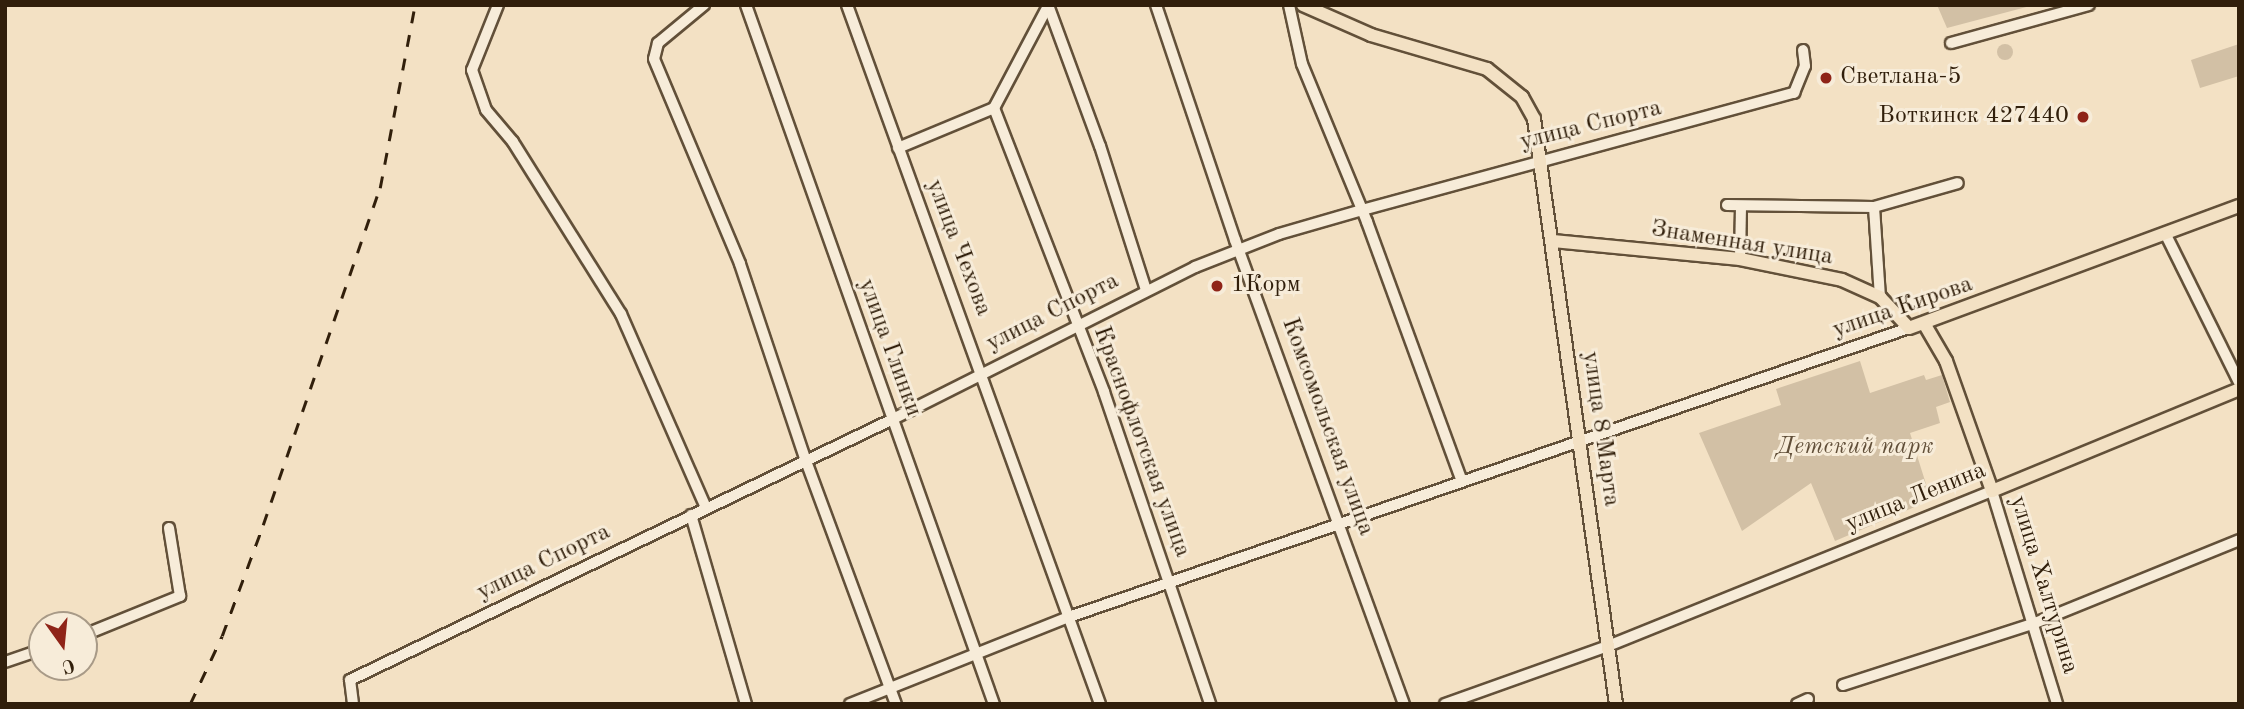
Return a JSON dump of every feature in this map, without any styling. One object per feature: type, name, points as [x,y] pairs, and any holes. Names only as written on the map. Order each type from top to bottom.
[{"type":"main road","name":"улица 8 Марта","points":[[1303,5],[1371,35],[1467,61],[1509,83],[1534,119],[1543,160],[1616,704]]},
{"type":"main road","name":"улица Кирова","points":[[1909,328],[1925,325],[2239,206]]},
{"type":"main road","name":"Знаменная улица","points":[[1553,241],[1740,259],[1842,280],[1880,298],[1909,328]]},
{"type":"main road","name":"улица Халтурина","points":[[1925,325],[1946,361],[1992,491]]},
{"type":"main road","name":"улица Ленина","points":[[1992,491],[2239,389]]},
{"type":"street","points":[[498,5],[472,70],[486,110],[513,142],[621,314],[706,508]]},
{"type":"street","points":[[704,5],[658,43],[654,60],[740,264],[806,461],[896,704]]},
{"type":"street","name":"улица Глинки","points":[[746,5],[802,173],[994,704]]},
{"type":"street","name":"улица Чехова","points":[[847,5],[1100,704]]},
{"type":"street","name":"Комсомольская улица","points":[[1156,5],[1238,249],[1341,524],[1404,704]]},
{"type":"street","points":[[1289,5],[1301,64],[1362,210],[1461,479]]},
{"type":"street","points":[[1951,43],[2089,5]]},
{"type":"street","points":[[898,148],[994,108],[1048,6]]},
{"type":"street","points":[[1048,6],[1100,146],[1146,290]]},
{"type":"street","name":"улица Спорта","points":[[353,704],[349,680],[893,419],[1146,290],[1238,249],[1362,210],[1794,93],[1805,66],[1803,50]]},
{"type":"street","name":"Краснофлотская улица","points":[[994,108],[1104,392],[1210,704]]},
{"type":"street","points":[[1727,205],[1874,207],[1958,183]]},
{"type":"street","points":[[1740,259],[1741,206]]},
{"type":"street","points":[[1874,207],[1880,298]]},
{"type":"street","points":[[2165,233],[2239,382]]},
{"type":"street","name":"улица Кирова","points":[[850,704],[1069,617],[1341,524],[1461,479],[1580,444],[1909,328]]},
{"type":"street","name":"улица Халтурина","points":[[1992,491],[2035,623],[2057,704]]},
{"type":"street","name":"улица Ленина","points":[[1445,704],[1608,646],[1992,491]]},
{"type":"street","points":[[691,515],[746,704]]},
{"type":"street","points":[[98,629],[180,596],[169,528]]},
{"type":"street","points":[[1843,685],[2035,623],[2239,540]]},
{"type":"street","points":[[5,662],[28,654]]},
{"type":"street","points":[[1797,704],[1808,699]]},
{"type":"green space","points":[[1937,5],[2034,5],[1947,28]]},
{"type":"green space","points":[[2002,44],[2008,44],[2013,52],[2011,58],[2002,60],[1997,55],[1997,49]]},
{"type":"green space","points":[[2239,44],[2239,76],[2200,88],[2191,60]]},
{"type":"green space","name":"Детский парк","points":[[1860,361],[1870,393],[1924,375],[1926,380],[1942,375],[1950,402],[1936,407],[1940,423],[1910,433],[1931,500],[1835,541],[1811,483],[1742,531],[1699,433],[1781,405],[1776,389]]},
{"type":"railway","points":[[190,704],[222,636],[263,525],[380,188],[415,5]]},
{"type":"place","name":"Светлана-5","points":[[1826,78]]},
{"type":"place","name":"Воткинск 427440","points":[[2083,117]]},
{"type":"place","name":"1Корм","points":[[1217,286]]}]
